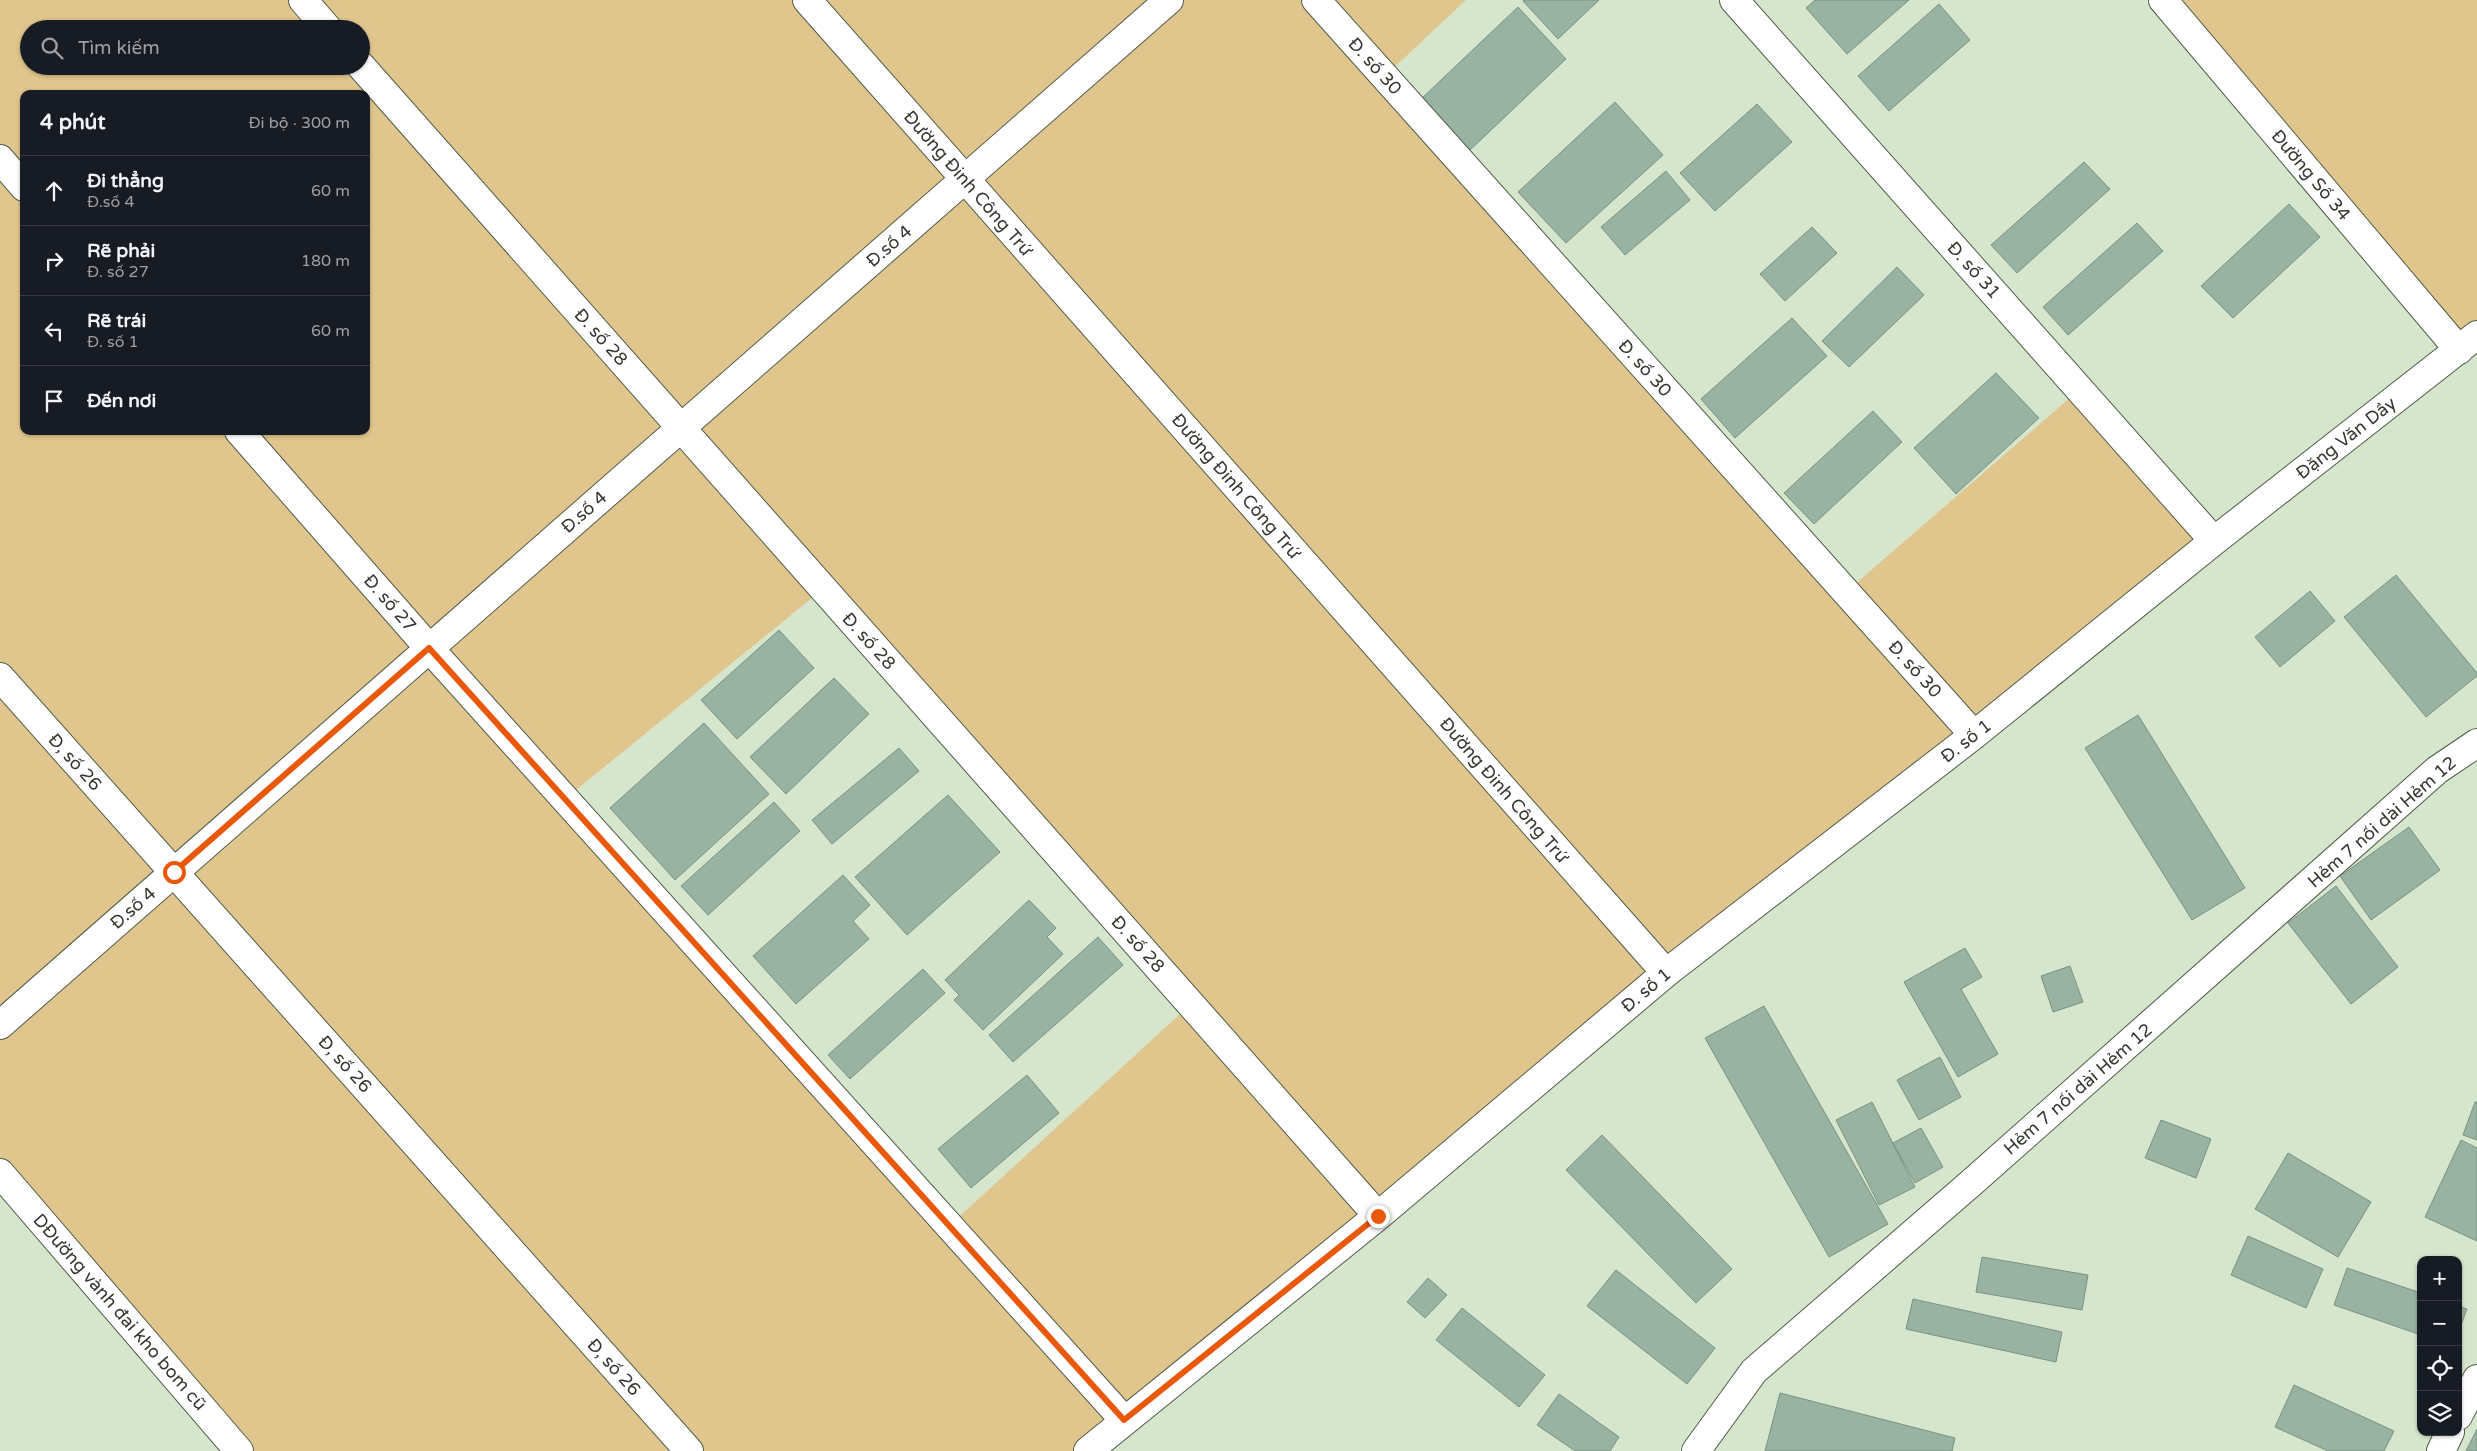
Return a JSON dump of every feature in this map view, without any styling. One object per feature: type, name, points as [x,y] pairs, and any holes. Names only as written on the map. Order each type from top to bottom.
[{"type":"street","points":[[303,0],[320,20]]},
{"type":"street","name":"Đường Đinh Công Trứ","points":[[807,0],[1666,973]]},
{"type":"street","name":"Đ.số 4","points":[[0,1025],[1169,0]]},
{"type":"street","name":"Đ. số 30","points":[[1316,0],[1974,735]]},
{"type":"street","name":"Đ. số 31","points":[[1734,0],[2214,541]]},
{"type":"street","name":"Đường Số 34","points":[[2163,0],[2468,343]]},
{"type":"street","name":"Đ. số 28","points":[[369,75],[1378,1216]]},
{"type":"street","points":[[0,160],[20,182]]},
{"type":"street","name":"Đặng Văn Dầy","points":[[2214,541],[2468,343]]},
{"type":"street","name":"Đ. số 27","points":[[243,435],[429,648],[1124,1420]]},
{"type":"street","name":"Đ. số 1","points":[[1088,1451],[1378,1216],[1666,973],[1974,735],[2214,541]]},
{"type":"street","name":"Đ, số 26","points":[[0,678],[690,1451]]},
{"type":"street","name":"Hẻm 7 nối dài Hẻm 12","points":[[1696,1451],[1754,1371],[1970,1184],[2437,770],[2477,743]]},
{"type":"street","name":"DĐường vành đai kho bom cũ","points":[[0,1173],[239,1451]]},
{"type":"street","points":[[2462,1408],[2477,1379]]},
{"type":"street","points":[[2441,1451],[2448,1436]]},
{"type":"shaded area","points":[[0,0],[1466,0],[1385,76],[1846,592],[2080,389],[2214,541],[1088,1451],[239,1451],[0,1173]],"holes":[[[823,589],[1191,1004],[949,1226],[565,799]]]},
{"type":"shaded area","points":[[2163,0],[2477,0],[2477,335],[2459,350]]},
{"type":"building","points":[[1524,0],[1599,0],[1558,39]]},
{"type":"building","points":[[1815,0],[1909,0],[1847,54],[1806,8]]},
{"type":"building","points":[[1939,4],[1970,40],[1889,111],[1858,76]]},
{"type":"building","points":[[1518,7],[1566,59],[1469,151],[1421,99]]},
{"type":"building","points":[[1615,102],[1663,155],[1566,243],[1518,192]]},
{"type":"building","points":[[1757,104],[1792,142],[1715,211],[1680,173]]},
{"type":"building","points":[[2084,162],[2110,189],[2017,273],[1991,245]]},
{"type":"building","points":[[1666,171],[1690,200],[1625,255],[1601,227]]},
{"type":"building","points":[[2289,204],[2320,237],[2233,318],[2201,286]]},
{"type":"building","points":[[2137,223],[2163,251],[2068,335],[2043,307]]},
{"type":"building","points":[[1812,227],[1837,253],[1785,301],[1760,274]]},
{"type":"building","points":[[1897,267],[1924,295],[1849,367],[1822,341]]},
{"type":"building","points":[[1792,318],[1827,356],[1735,438],[1701,399]]},
{"type":"building","points":[[1996,373],[2039,418],[1956,494],[1914,448]]},
{"type":"building","points":[[1873,411],[1902,442],[1814,524],[1784,493]]},
{"type":"building","points":[[2396,575],[2477,673],[2477,676],[2426,717],[2344,617]]},
{"type":"building","points":[[2310,591],[2335,621],[2280,667],[2255,637]]},
{"type":"building","points":[[779,630],[814,668],[737,739],[701,700]]},
{"type":"building","points":[[834,678],[869,714],[786,794],[750,757]]},
{"type":"building","points":[[2138,715],[2245,888],[2192,920],[2085,748]]},
{"type":"building","points":[[704,723],[769,794],[675,880],[610,808]]},
{"type":"building","points":[[899,748],[919,771],[832,844],[812,820]]},
{"type":"building","points":[[948,795],[1000,852],[907,935],[855,877]]},
{"type":"building","points":[[774,802],[800,831],[708,915],[681,886]]},
{"type":"building","points":[[2409,827],[2440,870],[2371,920],[2340,876]]},
{"type":"building","points":[[843,875],[870,905],[853,921],[869,939],[796,1004],[753,956]]},
{"type":"building","points":[[2336,886],[2398,967],[2351,1004],[2288,923]]},
{"type":"building","points":[[1029,900],[1056,928],[1047,937],[1063,954],[983,1030],[954,1000],[959,995],[945,980]]},
{"type":"building","points":[[1098,937],[1123,965],[1013,1062],[989,1035]]},
{"type":"building","points":[[1965,948],[1982,977],[1961,989],[1998,1054],[1958,1077],[1904,982]]},
{"type":"building","points":[[2070,966],[2083,1002],[2053,1012],[2041,976]]},
{"type":"building","points":[[923,969],[945,993],[850,1079],[828,1055]]},
{"type":"building","points":[[1764,1006],[1888,1224],[1829,1257],[1705,1038]]},
{"type":"building","points":[[1940,1057],[1961,1097],[1919,1120],[1897,1080]]},
{"type":"building","points":[[1027,1075],[1059,1113],[971,1188],[938,1149]]},
{"type":"building","points":[[1872,1102],[1915,1187],[1879,1205],[1836,1120]]},
{"type":"building","points":[[2475,1102],[2477,1102],[2477,1140],[2463,1135]]},
{"type":"building","points":[[2161,1120],[2211,1139],[2196,1178],[2145,1158]]},
{"type":"building","points":[[1921,1128],[1943,1167],[1915,1183],[1893,1143]]},
{"type":"building","points":[[1602,1135],[1732,1269],[1696,1303],[1566,1170]]},
{"type":"building","points":[[2461,1140],[2477,1148],[2477,1241],[2425,1217]]},
{"type":"building","points":[[2288,1153],[2371,1202],[2338,1257],[2255,1209]]},
{"type":"building","points":[[2248,1236],[2323,1269],[2306,1308],[2231,1275]]},
{"type":"building","points":[[1982,1257],[2088,1275],[2082,1310],[1976,1292]]},
{"type":"building","points":[[2347,1268],[2417,1292],[2417,1334],[2334,1305]]},
{"type":"building","points":[[1616,1270],[1715,1348],[1687,1384],[1587,1306]]},
{"type":"building","points":[[1428,1278],[1447,1295],[1425,1318],[1407,1302]]},
{"type":"building","points":[[1913,1299],[2062,1332],[2056,1362],[1906,1329]]},
{"type":"building","points":[[2462,1307],[2467,1309],[2462,1322]]},
{"type":"building","points":[[1462,1308],[1545,1375],[1519,1407],[1436,1340]]},
{"type":"building","points":[[2294,1385],[2394,1431],[2384,1451],[2328,1451],[2275,1427]]},
{"type":"building","points":[[1780,1393],[1955,1438],[1952,1451],[1765,1451]]},
{"type":"building","points":[[1559,1394],[1619,1437],[1610,1451],[1575,1451],[1537,1425]]},
{"type":"building","points":[[2477,1429],[2477,1451],[2466,1451]]},
{"type":"route","points":[[174,872],[429,648],[1124,1420],[1378,1216]]}]
